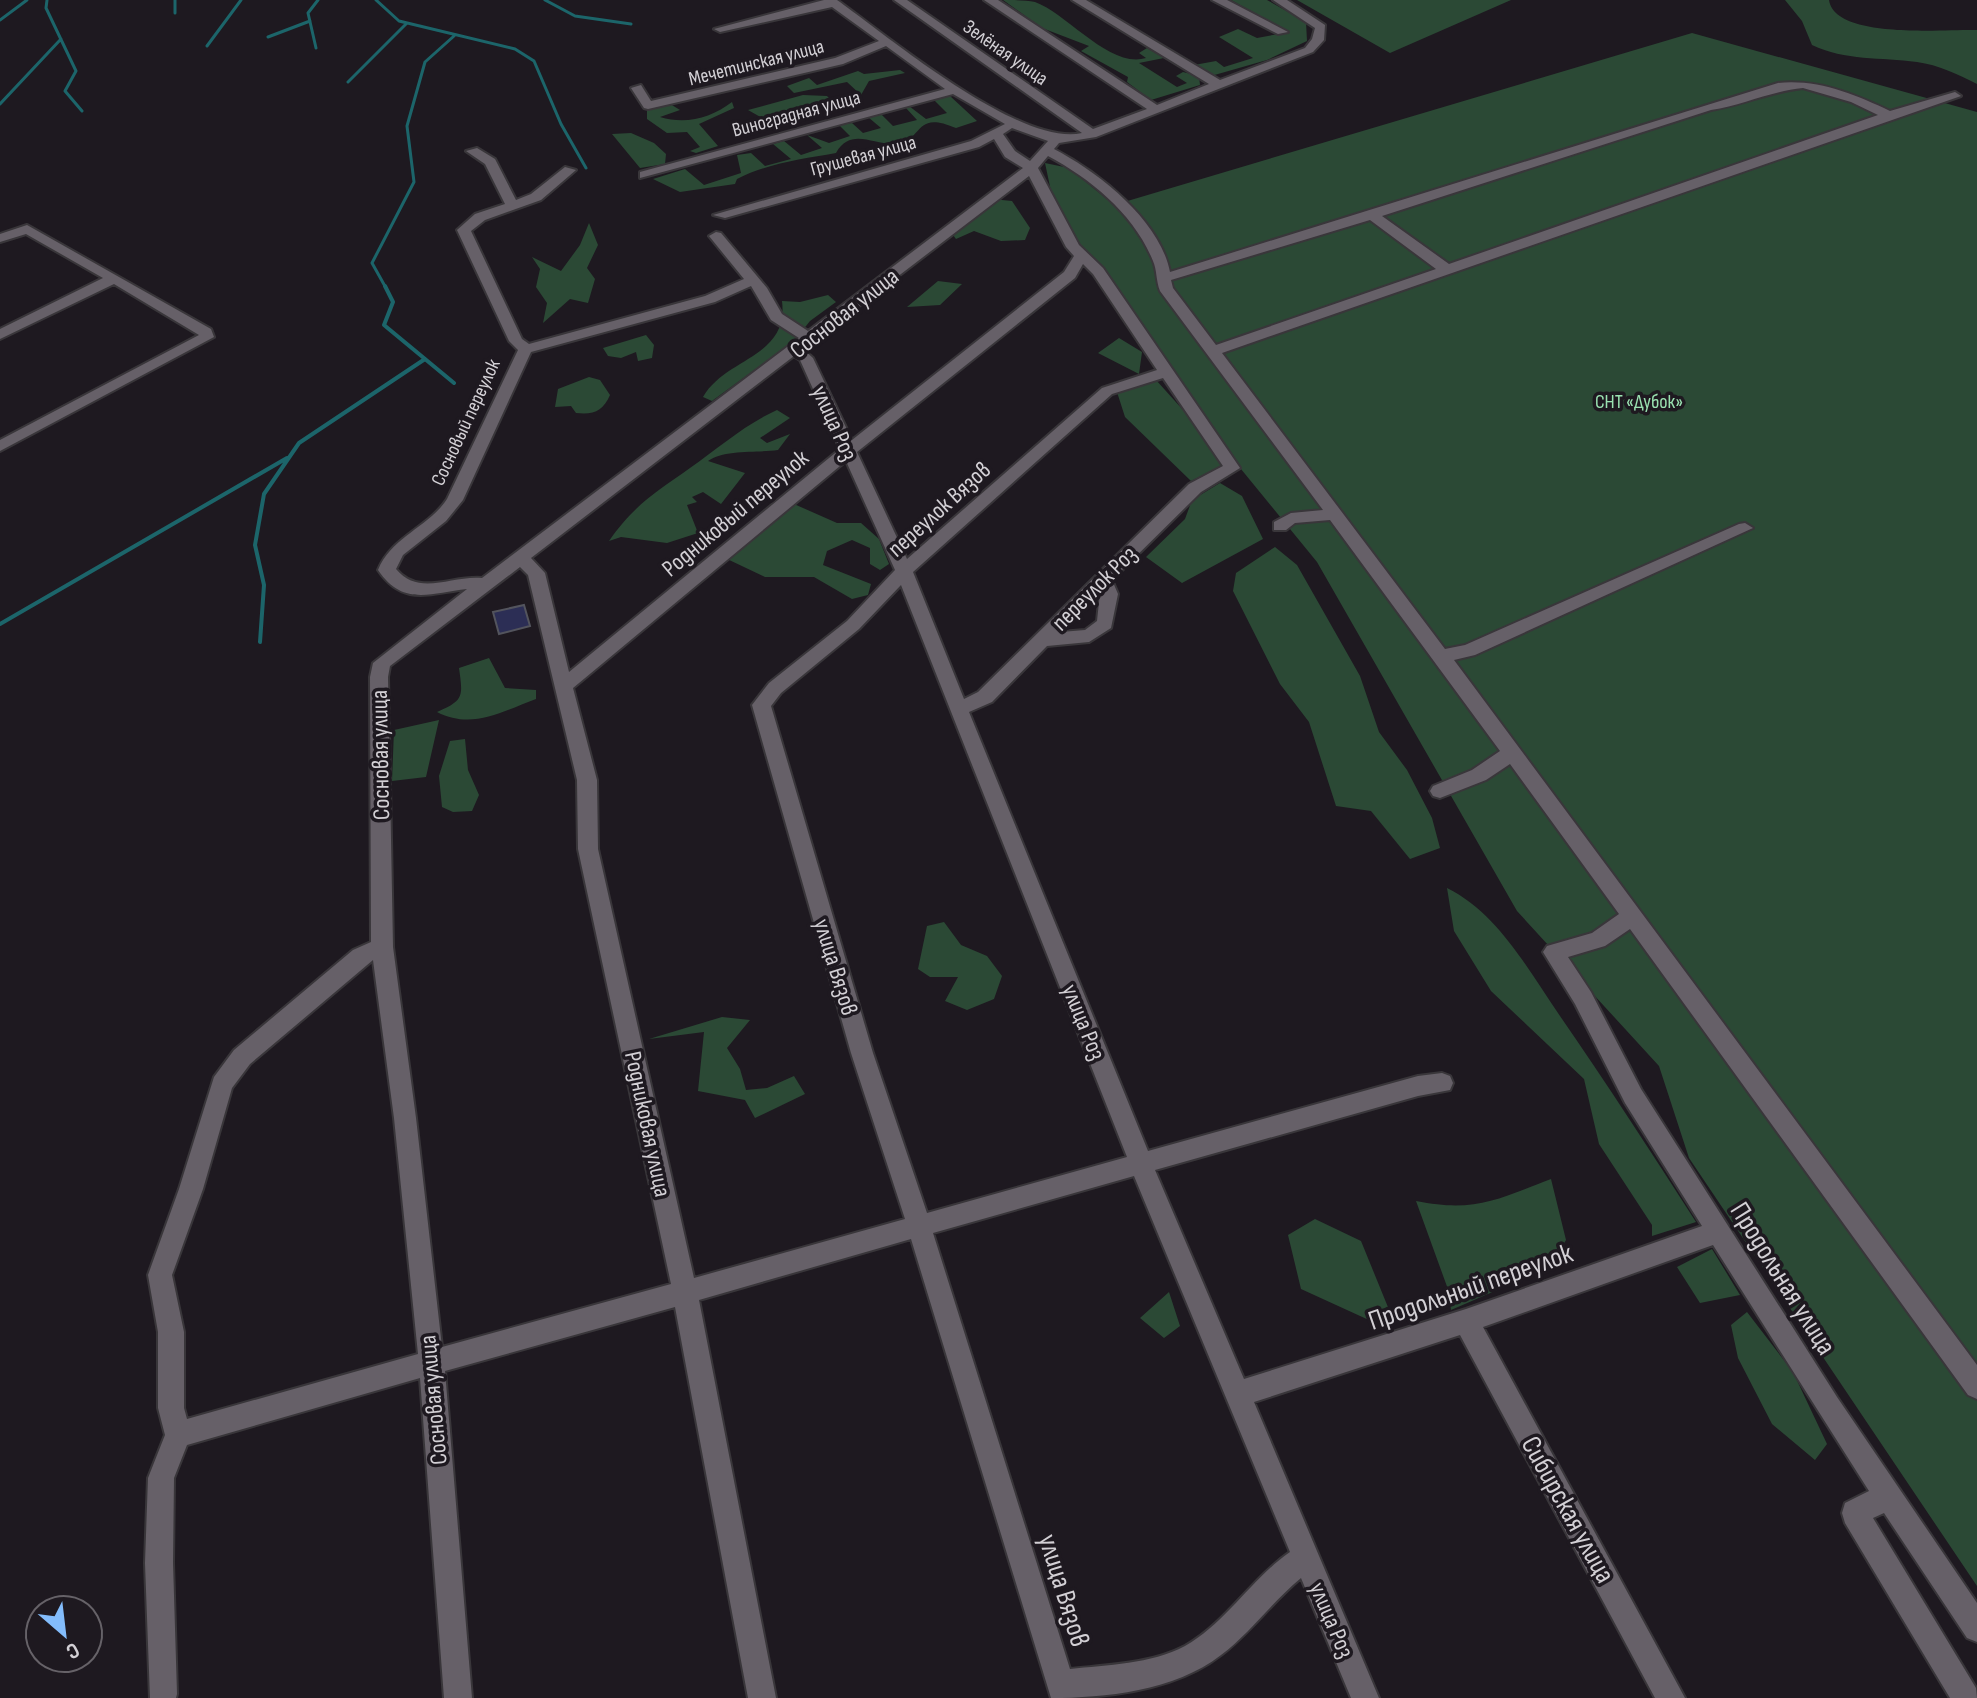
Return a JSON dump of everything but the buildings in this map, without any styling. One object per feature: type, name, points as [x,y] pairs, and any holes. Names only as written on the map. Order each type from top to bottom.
[{"type":"street","name":"Зелёная улица","points":[[900,0],[1092,134]]},
{"type":"street","points":[[990,0],[1157,110]]},
{"type":"street","points":[[1078,0],[1219,85]]},
{"type":"street","points":[[1218,0],[1282,32]]},
{"type":"street","points":[[1052,145],[1092,134],[1301,54],[1318,40],[1321,27],[1279,0]]},
{"type":"street","points":[[720,29],[832,1],[957,89],[1052,145],[1124,208],[1152,246],[1167,291],[1441,656],[1977,1386]]},
{"type":"street","name":"Мечетинская улица","points":[[648,105],[839,61],[889,41]]},
{"type":"street","points":[[1164,277],[1182,275],[1790,84],[1830,90],[1889,115]]},
{"type":"street","points":[[637,88],[648,105],[647,119]]},
{"type":"street","name":"Виноградная улица","points":[[645,175],[957,89]]},
{"type":"street","points":[[1214,351],[1889,115],[1955,96]]},
{"type":"street","name":"Грушевая улица","points":[[720,215],[975,144],[1013,124]]},
{"type":"street","points":[[997,134],[1010,154],[1031,168],[1081,256],[1098,271],[1165,372]]},
{"type":"street","name":"Сосновая улица","points":[[458,1698],[431,1360],[405,1118],[382,947],[379,677],[382,663],[796,351],[1031,168],[1052,145]]},
{"type":"street","points":[[472,151],[490,162],[512,205]]},
{"type":"street","points":[[526,349],[516,341],[464,230],[480,217],[536,197],[570,170]]},
{"type":"street","points":[[1372,215],[1446,269]]},
{"type":"street","points":[[0,238],[27,229],[206,332],[207,337],[0,446]]},
{"type":"street","points":[[716,236],[753,280],[776,317],[811,339]]},
{"type":"street","name":"Родниковый переулок","points":[[565,685],[848,451],[1070,275],[1081,256]]},
{"type":"street","points":[[0,335],[114,278]]},
{"type":"street","name":"Сосновый переулок","points":[[486,584],[422,590],[403,585],[387,570],[390,559],[400,547],[447,510],[507,390],[512,367],[526,349],[710,299],[753,280]]},
{"type":"street","points":[[1197,332],[1225,339],[1249,339]]},
{"type":"street","name":"улица Роз","points":[[796,351],[806,358],[904,571],[1141,1164],[1365,1698]]},
{"type":"street","name":"переулок Роз","points":[[958,709],[985,697],[1195,488],[1232,468],[1165,372]]},
{"type":"street","name":"переулок Вязов","points":[[761,705],[775,688],[853,625],[904,571],[1107,391],[1165,372]]},
{"type":"street","points":[[1280,526],[1291,518],[1335,514]]},
{"type":"street","points":[[1441,656],[1469,651],[1745,528]]},
{"type":"street","name":"Родниковая улица","points":[[521,558],[536,573],[587,780],[588,849],[685,1294],[762,1698]]},
{"type":"street","points":[[1042,640],[1089,636],[1105,624],[1109,594],[1103,578]]},
{"type":"street","name":"улица Вязов","points":[[761,705],[862,1053],[919,1226],[1062,1692]]},
{"type":"street","points":[[1440,791],[1479,775],[1511,753]]},
{"type":"street","name":"Продольная улица","points":[[1631,917],[1598,940],[1554,952],[1583,998],[1633,1096],[1888,1496],[1977,1628]]},
{"type":"street","points":[[163,1694],[159,1563],[161,1478],[178,1435],[171,1408],[171,1332],[160,1275],[191,1189],[218,1094],[242,1057],[360,956],[382,947]]},
{"type":"street","points":[[178,1435],[431,1360],[685,1294],[1418,1086],[1442,1083]]},
{"type":"street","name":"Продольный переулок","points":[[1238,1394],[1466,1321],[1720,1231]]},
{"type":"street","name":"Сибирская улица","points":[[1466,1321],[1671,1698]]},
{"type":"street","points":[[1888,1496],[1855,1513],[1966,1698]]},
{"type":"street","points":[[1062,1692],[1182,1662],[1208,1647],[1278,1577],[1306,1558]]},
{"type":"green space","points":[[1003,0],[1024,0],[1048,8],[1118,56],[1146,58],[1139,53],[1147,48],[1164,58],[1139,63],[1177,87],[1187,83],[1176,76],[1183,72],[1199,76],[1200,85],[1151,100],[1127,82],[1128,77],[1081,51],[1089,46],[1042,28]]},
{"type":"green space","points":[[1231,0],[1267,0],[1306,22],[1307,41],[1267,60],[1211,76],[1194,65],[1216,61],[1224,67],[1253,58],[1219,37],[1238,29],[1257,38],[1289,32]]},
{"type":"green space","points":[[1297,0],[1511,0],[1390,53]]},
{"type":"green space","points":[[1785,0],[1829,0],[1836,13],[1870,27],[1918,31],[1977,30],[1977,84],[1925,63],[1837,54],[1812,45],[1802,21]]},
{"type":"green space","name":"СНТ «Дубок»","points":[[1692,33],[1977,112],[1977,1586],[1689,1158],[1659,1066],[1517,911],[1317,562],[1214,436],[1143,327],[1059,229],[1045,163],[1069,168],[1114,205]]},
{"type":"green space","points":[[900,70],[905,73],[869,81],[861,95],[847,82],[794,93],[787,86],[809,78],[817,85],[858,71],[864,74]]},
{"type":"green space","points":[[803,95],[827,96],[840,110],[834,112],[822,105],[774,115],[775,120],[764,119],[748,110]]},
{"type":"green space","points":[[950,96],[977,121],[956,128],[932,122],[925,124],[911,138],[894,144],[855,139],[842,145],[836,153],[761,169],[737,179],[735,184],[680,192],[653,179],[685,169],[704,185],[741,173],[737,155],[751,153],[765,166],[791,159],[773,144],[784,141],[801,155],[822,148],[807,135],[829,143],[850,136],[838,124],[852,123],[863,133],[881,128],[868,117],[881,114],[893,126],[917,120],[906,108],[909,106],[926,119],[947,113],[934,100]]},
{"type":"green space","points":[[667,102],[680,110],[660,117],[689,120],[707,116],[732,102],[734,108],[699,124],[718,146],[696,153],[690,151],[700,147],[687,132],[667,133],[647,119],[647,108]]},
{"type":"green space","points":[[631,133],[654,143],[666,154],[665,164],[640,168],[612,134]]},
{"type":"green space","points":[[992,199],[1012,201],[1030,228],[1025,240],[1001,241],[974,231],[956,239],[950,231]]},
{"type":"green space","points":[[589,223],[598,245],[587,268],[595,279],[588,303],[570,299],[543,323],[547,303],[536,287],[540,269],[532,257],[561,271],[580,245]]},
{"type":"green space","points":[[938,281],[962,284],[940,305],[907,307]]},
{"type":"green space","points":[[828,295],[836,302],[810,321],[794,341],[712,401],[703,397],[713,384],[766,346],[776,334],[782,320],[782,301],[800,302]]},
{"type":"green space","points":[[646,335],[654,345],[652,358],[638,361],[636,352],[621,358],[608,356],[603,348]]},
{"type":"green space","points":[[1119,338],[1142,352],[1139,374],[1098,353]]},
{"type":"green space","points":[[589,377],[600,380],[610,395],[601,408],[576,413],[571,406],[555,407],[558,389]]},
{"type":"green space","points":[[1156,380],[1184,411],[1222,466],[1191,481],[1125,417],[1117,392]]},
{"type":"green space","points":[[777,410],[790,418],[760,438],[767,443],[790,434],[778,450],[732,453],[708,461],[745,473],[721,504],[703,492],[692,497],[697,502],[687,505],[698,533],[667,543],[621,537],[609,541],[627,518],[656,492],[743,429]]},
{"type":"green space","points":[[1220,483],[1242,496],[1263,539],[1182,583],[1146,557],[1185,519],[1192,500]]},
{"type":"green space","points":[[794,504],[837,523],[861,523],[879,539],[889,564],[880,570],[870,564],[870,548],[852,540],[827,551],[823,565],[871,584],[868,595],[852,599],[814,577],[765,577],[725,558]]},
{"type":"green space","points":[[1275,547],[1297,565],[1360,676],[1379,732],[1407,770],[1432,818],[1440,848],[1410,859],[1371,811],[1336,806],[1309,722],[1280,684],[1233,591],[1236,573]]},
{"type":"green space","points":[[489,658],[505,688],[536,690],[536,699],[499,714],[474,719],[450,717],[437,712],[460,696],[459,668]]},
{"type":"green space","points":[[439,720],[426,777],[392,781],[394,730]]},
{"type":"green space","points":[[465,739],[468,770],[479,795],[472,811],[453,812],[442,807],[439,776],[450,741]]},
{"type":"green space","points":[[1447,888],[1482,912],[1511,944],[1696,1222],[1652,1236],[1652,1225],[1599,1144],[1584,1079],[1491,991],[1454,931]]},
{"type":"green space","points":[[944,922],[961,945],[987,956],[1002,976],[994,999],[967,1010],[945,1001],[958,977],[930,977],[918,969],[927,926]]},
{"type":"green space","points":[[722,1017],[750,1020],[727,1048],[740,1069],[746,1090],[767,1088],[794,1076],[805,1094],[755,1118],[745,1100],[698,1091],[704,1032],[649,1039]]},
{"type":"green space","points":[[1551,1179],[1566,1240],[1550,1267],[1451,1310],[1449,1292],[1416,1201],[1471,1205],[1501,1198]]},
{"type":"green space","points":[[1315,1219],[1361,1241],[1392,1317],[1382,1326],[1301,1289],[1288,1235]]},
{"type":"green space","points":[[1712,1249],[1740,1295],[1700,1303],[1677,1267]]},
{"type":"green space","points":[[1169,1292],[1180,1326],[1164,1338],[1140,1318]]},
{"type":"green space","points":[[1747,1312],[1793,1372],[1827,1444],[1815,1460],[1772,1424],[1738,1358],[1731,1325]]},
{"type":"waterway","points":[[0,20],[27,0]]},
{"type":"waterway","points":[[47,0],[46,8],[61,39]]},
{"type":"waterway","points":[[175,0],[175,13]]},
{"type":"waterway","points":[[207,46],[241,0]]},
{"type":"waterway","points":[[310,21],[308,13],[318,0]]},
{"type":"waterway","points":[[376,0],[399,21],[515,49],[534,61],[561,124],[586,168]]},
{"type":"waterway","points":[[545,0],[575,16],[631,24]]},
{"type":"waterway","points":[[268,37],[310,21]]},
{"type":"waterway","points":[[310,21],[316,48]]},
{"type":"waterway","points":[[348,82],[407,23]]},
{"type":"waterway","points":[[386,288],[372,263],[414,182],[407,126],[425,62],[454,36]]},
{"type":"waterway","points":[[0,104],[61,39]]},
{"type":"waterway","points":[[61,39],[76,71],[65,91],[82,111]]},
{"type":"waterway","points":[[386,288],[393,302],[384,325],[454,383]]},
{"type":"waterway","points":[[260,642],[264,585],[255,545],[264,494],[299,443],[425,359]]},
{"type":"waterway","points":[[0,624],[287,458]]}]
